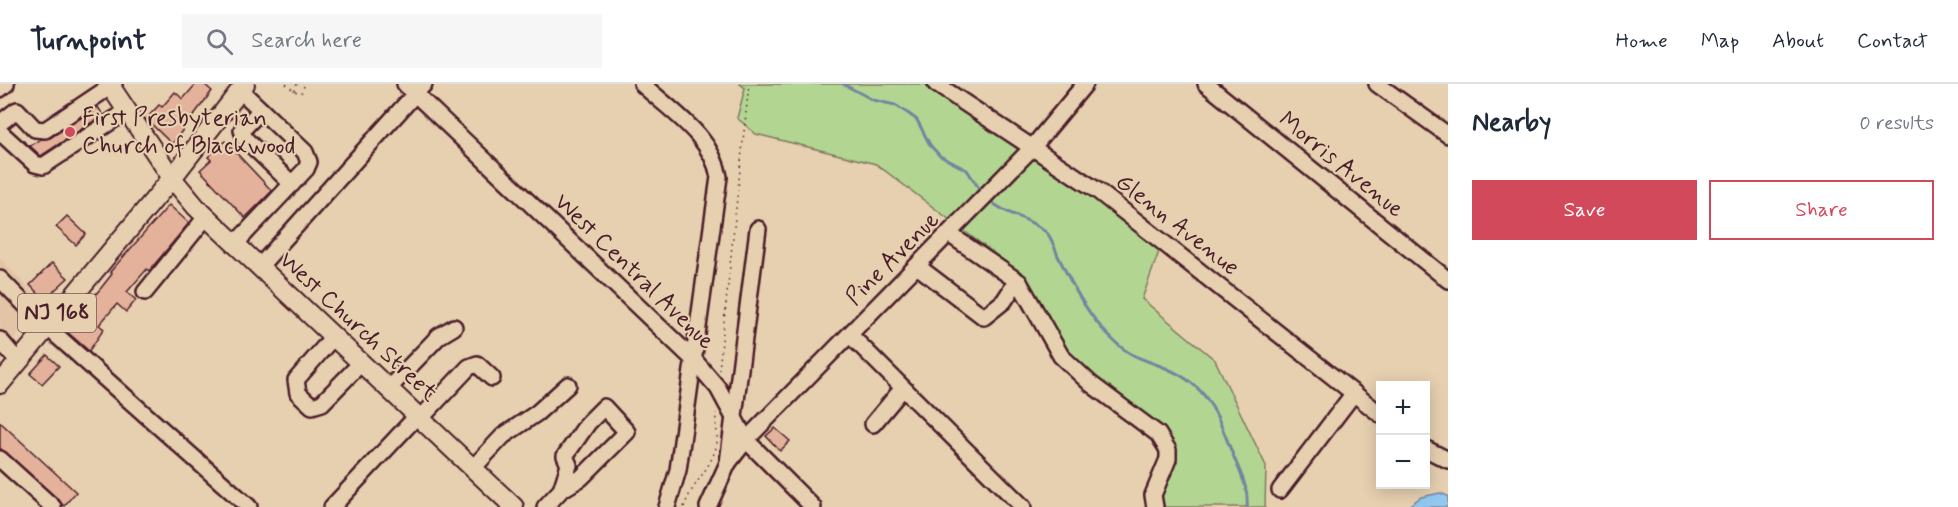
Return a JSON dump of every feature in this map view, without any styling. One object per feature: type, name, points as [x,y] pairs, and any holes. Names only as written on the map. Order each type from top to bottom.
[{"type":"main road","name":"West Church Street","points":[[111,85],[171,178],[206,217],[514,507]]},
{"type":"main road","name":"NJ 168","points":[[0,384],[17,360],[171,178],[242,87]]},
{"type":"street","points":[[0,89],[6,84]]},
{"type":"street","points":[[642,84],[708,145],[719,177],[678,470],[667,507]]},
{"type":"street","name":"Glenn Avenue","points":[[936,84],[1098,191],[1376,411]]},
{"type":"street","name":"Pine Avenue","points":[[728,463],[746,440],[1032,148],[1085,84]]},
{"type":"street","name":"Morris Avenue","points":[[1206,84],[1448,280]]},
{"type":"street","points":[[1377,84],[1448,135]]},
{"type":"street","points":[[0,123],[17,110],[35,129],[45,130],[111,85]]},
{"type":"street","points":[[235,244],[308,165],[309,156],[261,110],[242,87]]},
{"type":"street","points":[[259,267],[415,87]]},
{"type":"street","name":"West Central Avenue","points":[[415,87],[694,360],[718,388],[746,440],[813,507]]},
{"type":"street","points":[[261,110],[242,130],[245,139],[292,184]]},
{"type":"street","points":[[0,132],[35,164],[43,166],[127,111]]},
{"type":"street","points":[[146,292],[206,217]]},
{"type":"street","points":[[708,507],[728,463],[758,229]]},
{"type":"street","points":[[949,234],[1017,281],[1061,356],[1091,384],[1148,424],[1162,438],[1168,459],[1153,495],[1155,507]]},
{"type":"street","points":[[917,266],[984,317],[1004,301],[1017,281]]},
{"type":"street","points":[[0,279],[46,326],[249,507]]},
{"type":"street","points":[[388,389],[439,336],[454,327]]},
{"type":"street","points":[[850,335],[1023,507]]},
{"type":"street","points":[[333,337],[296,380],[298,393],[312,406],[322,403],[361,363]]},
{"type":"street","points":[[0,340],[17,360]]},
{"type":"street","points":[[332,507],[473,364],[492,378]]},
{"type":"street","points":[[472,468],[503,436],[537,413],[568,385]]},
{"type":"street","points":[[873,424],[903,388]]},
{"type":"street","points":[[1280,490],[1354,393]]},
{"type":"street","points":[[545,507],[561,490],[581,478],[627,432],[604,407],[588,423],[565,456],[569,465],[561,490]]},
{"type":"street","points":[[1430,451],[1448,460]]},
{"type":"street","points":[[0,459],[53,507]]},
{"type":"path","points":[[286,84],[294,91],[302,93],[305,84]]},
{"type":"path","points":[[294,91],[297,84]]},
{"type":"path","points":[[718,388],[749,84]]},
{"type":"path","points":[[684,507],[688,494],[699,481],[717,445],[716,409]]},
{"type":"shaded area","points":[[0,258],[44,303],[0,357]]},
{"type":"green space","points":[[740,84],[938,84],[1161,246],[1142,299],[1215,360],[1266,466],[1265,507],[1148,507],[1145,502],[1175,447],[1103,398],[1000,258],[876,164],[756,134],[737,118],[745,88]]},
{"type":"water","points":[[1440,493],[1448,496],[1448,507],[1407,507],[1421,497]]},
{"type":"building","points":[[196,84],[204,84],[212,91],[172,144],[146,119],[159,105],[162,107],[175,92],[183,99]]},
{"type":"building","points":[[98,107],[103,115],[41,156],[30,146],[41,139],[50,138]]},
{"type":"building","points":[[225,141],[272,191],[245,218],[200,170],[211,160],[208,157]]},
{"type":"building","points":[[169,205],[189,223],[149,271],[147,269],[127,292],[136,300],[126,312],[117,304],[99,325],[104,329],[89,351],[65,330],[112,274],[110,272]]},
{"type":"building","points":[[67,216],[86,234],[76,245],[56,227]]},
{"type":"building","points":[[52,263],[68,278],[44,300],[30,285]]},
{"type":"building","points":[[47,355],[59,366],[42,384],[30,374]]},
{"type":"building","points":[[0,422],[76,492],[64,506],[0,448]]},
{"type":"building","points":[[775,428],[790,441],[780,451],[766,436]]},
{"type":"waterway","points":[[843,84],[873,100],[895,105],[917,120],[930,145],[940,156],[967,170],[982,193]]},
{"type":"waterway","points":[[988,199],[1047,233],[1083,302],[1097,323],[1119,346],[1134,356],[1175,372],[1188,380],[1208,400],[1221,424],[1241,474],[1247,493],[1247,507]]},
{"type":"place","name":"First Presbyterian Church of Blackwood","points":[[70,132]]}]
